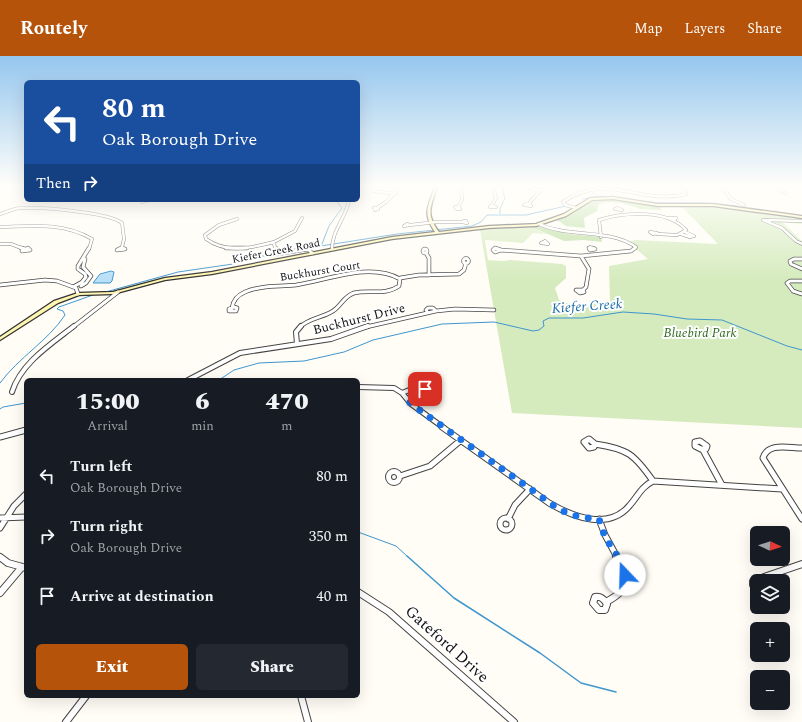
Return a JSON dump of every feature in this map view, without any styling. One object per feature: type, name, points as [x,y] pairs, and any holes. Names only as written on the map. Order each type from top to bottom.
[{"type":"street","points":[[114,218],[122,224],[124,239],[122,248]]},
{"type":"street","points":[[237,219],[213,228],[205,235],[206,239],[216,245],[231,248],[251,247],[274,242],[295,232],[300,226],[302,218]]},
{"type":"street","points":[[332,249],[331,244],[343,218]]},
{"type":"street","points":[[429,218],[438,232]]},
{"type":"street","name":"Kiefer Creek Road","points":[[0,339],[56,302],[78,294],[90,292],[105,295],[165,279],[212,273],[392,238],[438,232],[541,224],[555,218]]},
{"type":"street","points":[[601,237],[599,220],[605,218]]},
{"type":"street","points":[[668,218],[684,226],[686,230],[685,232]]},
{"type":"street","points":[[769,224],[763,220],[802,221]]},
{"type":"street","points":[[410,225],[462,222]]},
{"type":"street","points":[[760,223],[781,227],[796,242],[802,244]]},
{"type":"street","points":[[501,250],[581,256],[631,251],[636,247],[626,240],[572,234],[541,224]]},
{"type":"street","points":[[0,227],[30,225],[79,232],[92,240],[83,266],[91,276],[75,288]]},
{"type":"street","points":[[656,234],[681,234],[690,237],[694,236],[693,234],[685,232],[681,234]]},
{"type":"street","points":[[274,242],[276,247],[274,253],[276,254],[308,249],[312,253]]},
{"type":"street","points":[[0,244],[11,244],[26,249]]},
{"type":"street","points":[[545,244],[547,253]]},
{"type":"street","points":[[593,250],[598,255]]},
{"type":"street","points":[[426,253],[429,258],[429,275]]},
{"type":"street","points":[[578,292],[577,289],[583,290],[586,287],[589,269],[581,256]]},
{"type":"street","points":[[802,260],[794,259],[790,261],[791,264],[802,269]]},
{"type":"street","points":[[297,344],[296,332],[304,323],[332,312],[350,294],[358,292],[383,292],[393,290],[400,284],[400,278],[415,275],[459,274],[464,270],[466,263]]},
{"type":"street","name":"Buckhurst Court","points":[[232,308],[240,295],[254,289],[297,284],[350,274],[384,273],[394,274],[400,278]]},
{"type":"street","points":[[0,285],[45,280],[57,281],[75,288],[78,294]]},
{"type":"street","points":[[802,281],[790,281],[787,283],[793,290],[802,294]]},
{"type":"street","points":[[12,392],[12,386],[30,362],[118,292]]},
{"type":"street","name":"Buckhurst Drive","points":[[192,378],[237,354],[331,339],[374,324],[436,311],[455,309],[494,310]]},
{"type":"street","points":[[402,393],[419,386],[425,388],[424,391],[407,399]]},
{"type":"street","points":[[360,387],[389,387],[402,393],[411,404],[549,503],[569,514],[579,517],[599,519],[618,515],[630,507],[644,485],[653,481],[782,488]]},
{"type":"street","points":[[0,437],[24,431]]},
{"type":"street","points":[[400,476],[430,466],[461,440]]},
{"type":"street","points":[[595,444],[616,447],[628,452],[642,464],[653,481]]},
{"type":"street","points":[[802,448],[772,447],[765,452],[764,458],[766,464],[802,519]]},
{"type":"street","points":[[703,450],[722,485]]},
{"type":"street","points":[[508,519],[515,505],[530,489]]},
{"type":"street","points":[[0,528],[3,518],[24,496]]},
{"type":"street","points":[[3,518],[24,517]]},
{"type":"street","points":[[599,519],[605,537],[620,560],[625,575],[623,589],[615,598],[606,602]]},
{"type":"street","points":[[0,557],[8,563],[24,568],[0,593]]},
{"type":"street","points":[[773,574],[802,564]]},
{"type":"street","name":"Gateford Drive","points":[[360,593],[389,612],[514,722]]},
{"type":"street","points":[[66,722],[84,698]]},
{"type":"street","points":[[301,698],[308,722]]},
{"type":"green space","points":[[562,218],[584,218],[585,228],[566,226],[557,220]]},
{"type":"green space","name":"Bluebird Park","points":[[693,218],[802,218],[802,224],[782,222],[802,241],[802,428],[512,413],[480,230],[535,226],[535,229],[547,234],[533,233],[523,243],[485,240],[488,260],[562,264],[566,266],[566,278],[555,288],[559,300],[578,305],[610,301],[609,266],[648,259],[636,249],[636,246],[631,241],[718,244]]},
{"type":"green space","points":[[535,226],[541,226],[568,234],[601,237],[602,242],[584,240],[564,241],[534,228]]},
{"type":"water","points":[[111,271],[114,272],[110,283],[93,283],[100,274]]},
{"type":"waterway","points":[[322,244],[329,226],[335,218]]},
{"type":"waterway","points":[[308,248],[397,234],[472,226],[481,222],[484,218]]},
{"type":"waterway","points":[[102,293],[178,272],[233,264],[263,256],[276,255]]},
{"type":"waterway","points":[[0,383],[16,365],[50,333],[65,315],[63,311],[57,309],[59,307],[93,295]]},
{"type":"waterway","name":"Kiefer Creek","points":[[222,378],[234,370],[259,363],[304,361],[344,352],[373,340],[442,324],[494,322],[533,331],[539,330],[544,326],[543,321],[549,318],[583,318],[623,312],[654,314],[687,319],[722,320],[787,346],[802,350]]},
{"type":"waterway","name":"Kiefer Creek","points":[[0,409],[3,407],[24,403]]},
{"type":"waterway","points":[[360,533],[396,546],[408,557]]},
{"type":"waterway","points":[[407,556],[454,598],[540,653],[581,683],[616,692]]},
{"type":"route","points":[[425,389],[423,392],[407,399],[411,404],[560,510],[579,517],[599,519],[605,537],[620,560],[625,575]]}]
